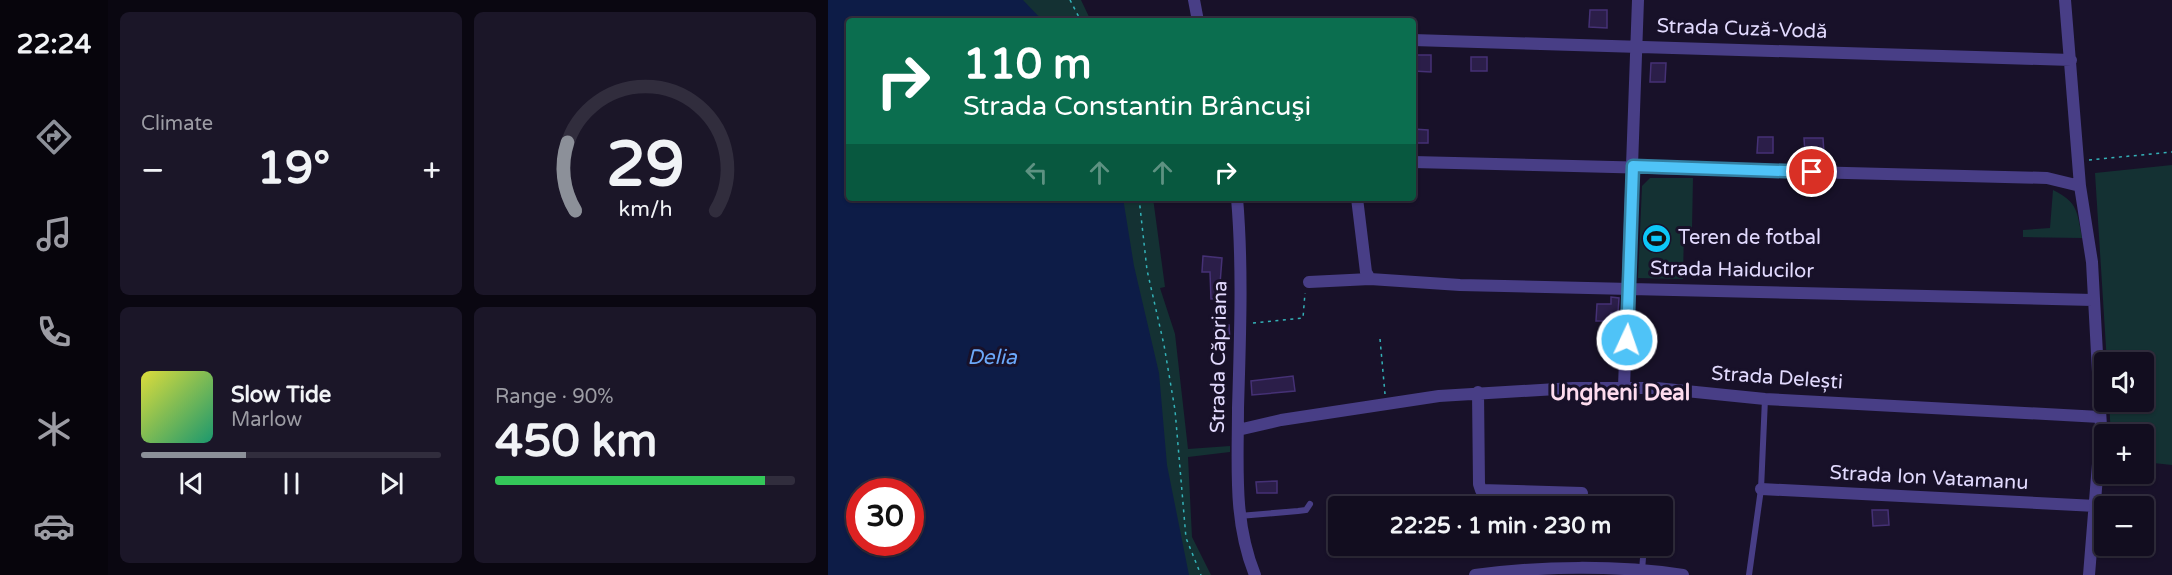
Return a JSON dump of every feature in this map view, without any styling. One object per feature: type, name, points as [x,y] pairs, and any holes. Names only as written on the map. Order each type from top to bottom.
[{"type":"street","points":[[1194,0],[1197,18]]},
{"type":"street","points":[[1624,387],[1630,288],[1638,0]]},
{"type":"street","points":[[2065,0],[2080,186],[2091,251],[2101,439],[2097,496]]},
{"type":"street","name":"Strada Cuză-Vodă","points":[[1416,40],[2071,60]]},
{"type":"street","points":[[1416,162],[2047,178],[2080,186]]},
{"type":"street","name":"Strada Căpriana","points":[[1237,201],[1240,324],[1238,516],[1245,551],[1255,575]]},
{"type":"street","points":[[1357,201],[1366,272],[1370,279]]},
{"type":"street","name":"Strada Haiducilor","points":[[1309,282],[1370,279],[1460,285],[2093,300]]},
{"type":"street","name":"Strada Delești","points":[[1238,430],[1281,420],[1478,393],[1624,387],[1765,399],[2100,417]]},
{"type":"street","points":[[1478,393],[1479,484],[1481,490],[1582,493]]},
{"type":"street","name":"Strada Ion Vatamanu","points":[[1761,489],[2094,506]]},
{"type":"street","points":[[2089,575],[2094,526]]},
{"type":"street","points":[[1475,575],[1564,570],[1642,570],[1683,575]]},
{"type":"lane","points":[[1749,575],[1761,489],[1765,399]]},
{"type":"lane","points":[[1238,516],[1306,510],[1310,504]]},
{"type":"lane","points":[[1642,570],[1643,556]]},
{"type":"path","points":[[1070,0],[1079,18]]},
{"type":"path","points":[[2078,161],[2172,152]]},
{"type":"path","points":[[1139,201],[1147,270],[1164,345],[1175,410],[1186,538],[1201,575]]},
{"type":"path","points":[[1240,324],[1304,318],[1305,288],[1309,282]]},
{"type":"path","points":[[1380,339],[1386,404]]},
{"type":"green space","points":[[992,0],[1081,0],[1090,18],[1010,18]]},
{"type":"green space","points":[[2172,165],[2172,465],[2154,463],[2154,424],[2110,424],[2110,412],[2154,412],[2154,352],[2106,352],[2095,173]]},
{"type":"green space","points":[[1650,178],[1693,178],[1692,228],[1684,228],[1683,279],[1638,278],[1642,186]]},
{"type":"green space","points":[[2053,190],[2072,204],[2079,221],[2082,238],[2023,237],[2023,230],[2050,228]]},
{"type":"green space","points":[[1106,201],[1153,201],[1165,287],[1160,288],[1175,334],[1188,449],[1230,446],[1230,452],[1188,457],[1192,537],[1211,575],[1174,575]]},
{"type":"water","name":"Delia","points":[[828,0],[1023,0],[1040,18],[846,18],[846,201],[1123,201],[1134,266],[1159,373],[1167,465],[1189,575],[828,575]]},
{"type":"building","points":[[1590,10],[1607,10],[1607,28],[1589,27]]},
{"type":"building","points":[[1416,55],[1431,55],[1431,72],[1416,71]]},
{"type":"building","points":[[1471,57],[1487,57],[1487,71],[1471,71]]},
{"type":"building","points":[[1651,63],[1666,63],[1665,82],[1650,82]]},
{"type":"building","points":[[1416,129],[1428,130],[1428,143],[1416,143]]},
{"type":"building","points":[[1758,137],[1773,137],[1773,153],[1757,153]]},
{"type":"building","points":[[1804,138],[1823,138],[1824,154],[1805,154]]},
{"type":"building","points":[[1203,256],[1222,258],[1220,284],[1226,284],[1226,298],[1211,299],[1210,272],[1202,272]]},
{"type":"building","points":[[1611,297],[1619,298],[1618,313],[1611,313],[1611,321],[1596,321],[1597,304],[1611,304]]},
{"type":"building","points":[[1229,325],[1230,341],[1215,342],[1214,326]]},
{"type":"building","points":[[1293,376],[1295,391],[1252,395],[1251,381]]},
{"type":"building","points":[[1277,481],[1277,493],[1257,493],[1256,482]]},
{"type":"building","points":[[1872,510],[1888,510],[1889,525],[1873,526]]},
{"type":"place","name":"Teren de fotbal","points":[[1657,238]]},
{"type":"district","name":"Ungheni Deal","points":[[1620,393]]},
{"type":"route","points":[[1627,340],[1633,166],[1812,172]]}]
